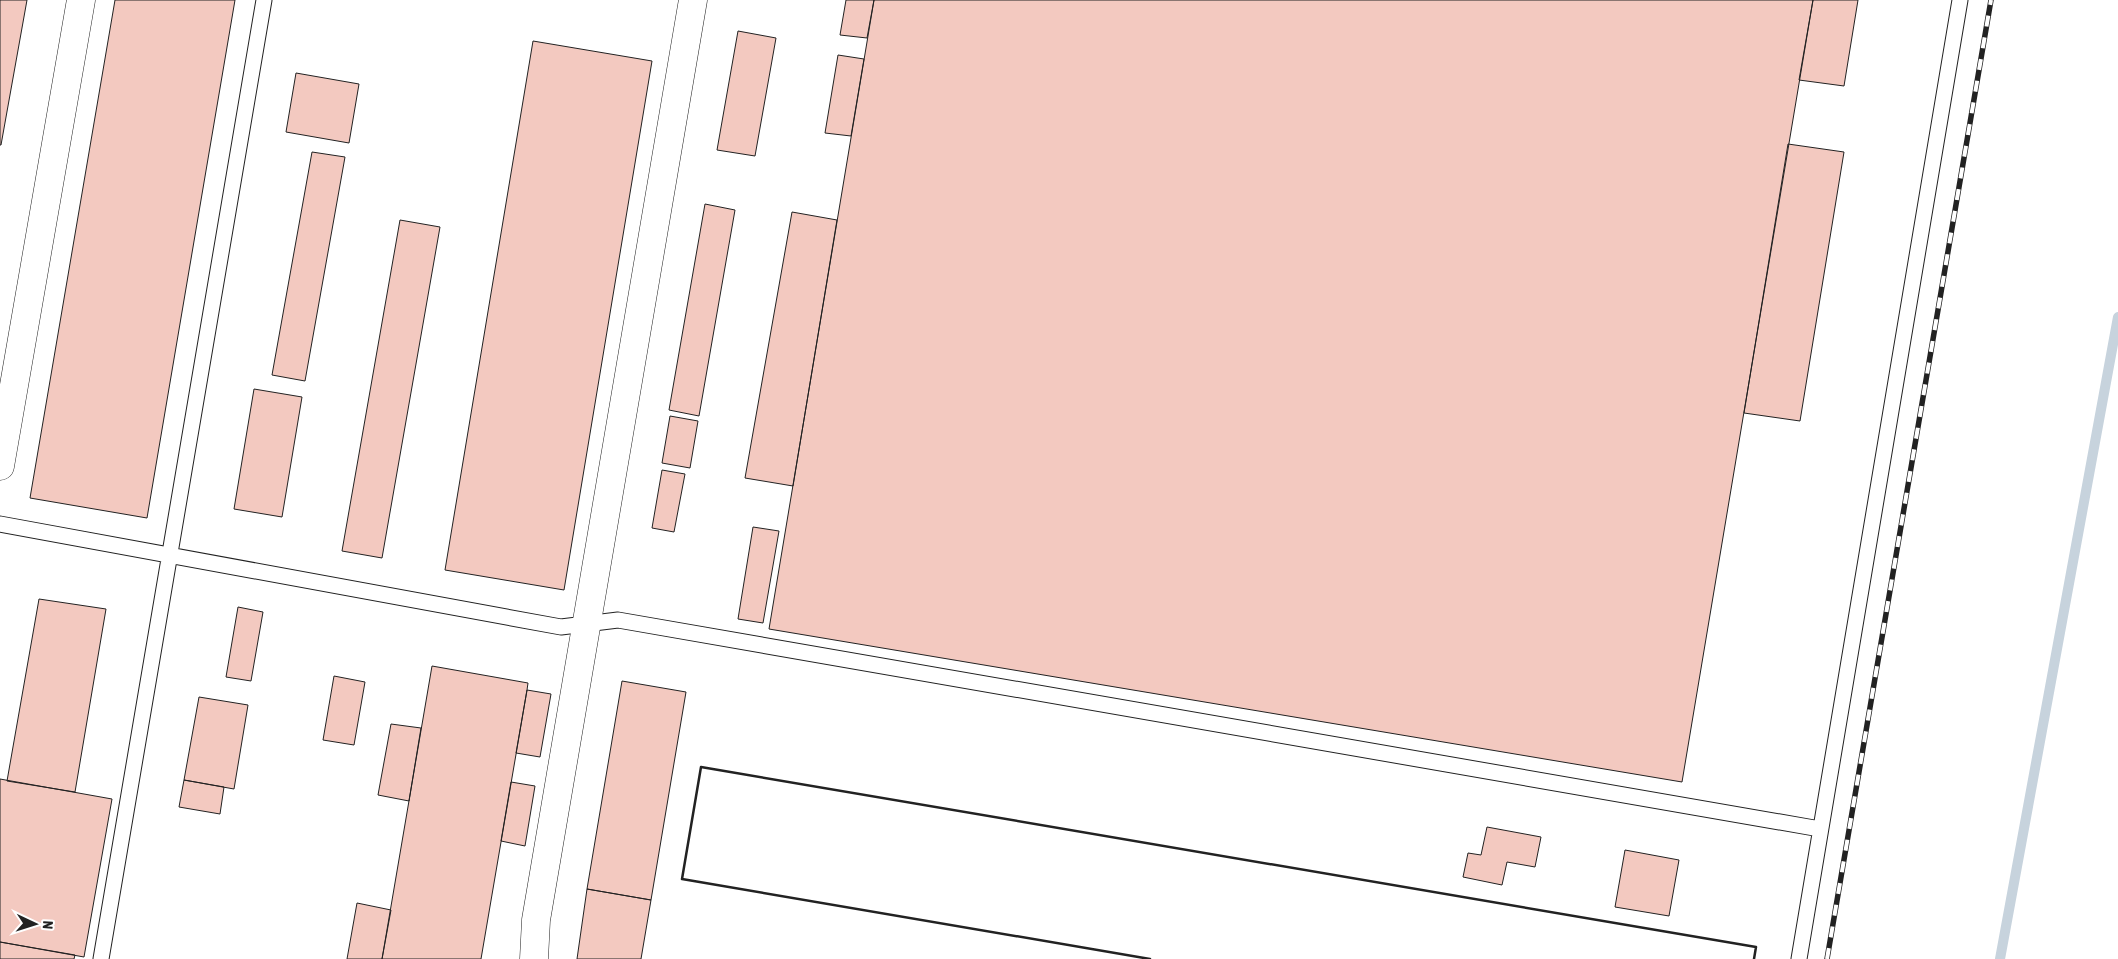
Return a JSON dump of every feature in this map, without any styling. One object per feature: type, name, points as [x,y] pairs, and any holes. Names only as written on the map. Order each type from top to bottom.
[{"type":"street","points":[[0,466],[80,0]]},
{"type":"street","points":[[534,959],[536,920],[693,0]]},
{"type":"lane","points":[[101,959],[264,0]]},
{"type":"lane","points":[[1799,959],[1960,0]]},
{"type":"lane","points":[[0,524],[561,626],[618,620],[1820,829]]},
{"type":"building","points":[[0,0],[27,0],[1,145],[0,145]]},
{"type":"building","points":[[115,0],[235,0],[147,518],[30,498]]},
{"type":"building","points":[[846,0],[874,0],[867,38],[840,35]]},
{"type":"building","points":[[874,0],[1813,0],[1682,782],[769,629]]},
{"type":"building","points":[[1813,0],[1858,0],[1844,86],[1799,80]]},
{"type":"building","points":[[738,31],[776,38],[755,156],[717,150]]},
{"type":"building","points":[[533,41],[652,61],[564,590],[445,570]]},
{"type":"building","points":[[838,55],[864,59],[851,136],[825,133]]},
{"type":"building","points":[[296,73],[359,84],[349,143],[286,132]]},
{"type":"building","points":[[1788,144],[1844,152],[1800,421],[1744,413]]},
{"type":"building","points":[[312,152],[345,157],[305,381],[272,375]]},
{"type":"building","points":[[705,204],[735,210],[699,416],[669,410]]},
{"type":"building","points":[[792,212],[837,220],[793,486],[745,478]]},
{"type":"building","points":[[400,220],[440,227],[382,558],[342,551]]},
{"type":"building","points":[[254,389],[302,397],[282,517],[234,509]]},
{"type":"building","points":[[670,416],[698,421],[690,468],[662,463]]},
{"type":"building","points":[[662,470],[685,474],[674,532],[652,528]]},
{"type":"building","points":[[753,527],[779,531],[763,623],[738,619]]},
{"type":"building","points":[[39,599],[106,609],[75,792],[7,781]]},
{"type":"building","points":[[238,607],[263,612],[251,681],[226,677]]},
{"type":"building","points":[[432,666],[528,683],[527,690],[481,959],[382,959]]},
{"type":"building","points":[[334,676],[365,682],[354,745],[323,740]]},
{"type":"building","points":[[622,681],[686,692],[651,900],[587,889]]},
{"type":"building","points":[[527,690],[551,694],[540,757],[516,753]]},
{"type":"building","points":[[199,697],[248,705],[234,789],[184,780]]},
{"type":"building","points":[[391,724],[421,728],[409,801],[378,795]]},
{"type":"building","points":[[0,779],[112,799],[84,957],[0,942]]},
{"type":"building","points":[[184,780],[224,787],[220,814],[179,807]]},
{"type":"building","points":[[511,782],[535,786],[525,846],[501,841]]},
{"type":"building","points":[[1487,827],[1541,837],[1535,867],[1507,862],[1502,885],[1463,877],[1468,853],[1481,855]]},
{"type":"building","points":[[1625,850],[1679,860],[1669,916],[1615,907]]},
{"type":"building","points":[[587,889],[651,900],[641,959],[577,959]]},
{"type":"building","points":[[357,903],[391,910],[382,959],[347,959]]},
{"type":"building","points":[[0,942],[75,955],[74,959],[0,959]]},
{"type":"waterway","points":[[2000,959],[2118,317]]},
{"type":"railway","points":[[1827,959],[1991,0]]},
{"type":"wall","points":[[1150,959],[682,879],[701,767],[1756,947],[1754,959]]}]
